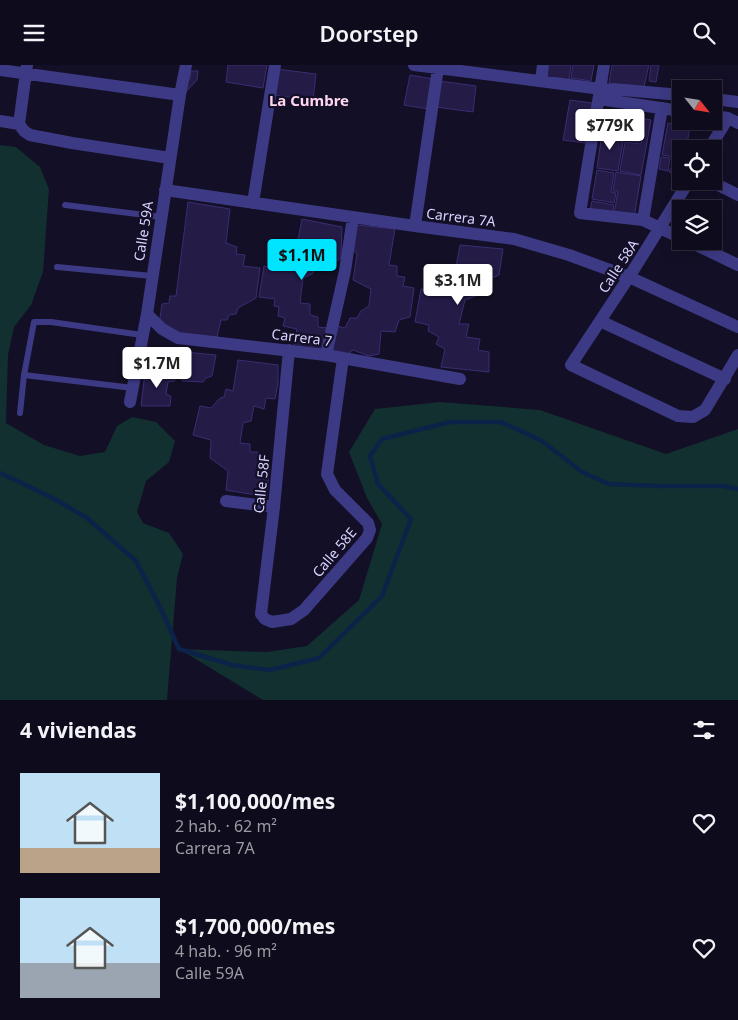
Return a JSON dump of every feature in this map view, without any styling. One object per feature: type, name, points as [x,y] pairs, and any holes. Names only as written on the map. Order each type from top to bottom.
[{"type":"street","name":"Calle 59A","points":[[130,402],[147,314],[170,157],[186,65]]},
{"type":"street","points":[[253,203],[275,65]]},
{"type":"street","points":[[414,65],[470,69],[541,81],[672,110]]},
{"type":"street","points":[[541,81],[543,65]]},
{"type":"street","points":[[604,65],[580,213],[644,220],[672,234]]},
{"type":"street","points":[[415,226],[438,68]]},
{"type":"street","points":[[0,70],[26,70],[180,95]]},
{"type":"street","points":[[22,127],[26,70]]},
{"type":"street","points":[[600,94],[624,90],[672,94]]},
{"type":"street","points":[[722,100],[738,102]]},
{"type":"street","points":[[644,220],[662,108]]},
{"type":"street","points":[[0,121],[22,127],[30,135],[170,157]]},
{"type":"street","points":[[717,140],[733,121]]},
{"type":"street","points":[[722,187],[738,195]]},
{"type":"street","name":"Carrera 7A","points":[[165,190],[514,239],[569,255],[630,277],[738,327]]},
{"type":"street","name":"Calle 58A","points":[[683,190],[630,277],[571,365],[678,416],[693,417],[705,410],[725,379]]},
{"type":"street","points":[[326,355],[345,271],[353,217]]},
{"type":"street","points":[[707,250],[738,265]]},
{"type":"street","name":"Carrera 7","points":[[147,314],[162,329],[178,338],[326,355],[460,379]]},
{"type":"street","points":[[600,321],[725,379],[738,355]]},
{"type":"street","name":"Calle 58F","points":[[265,619],[261,614],[274,507],[289,351]]},
{"type":"street","name":"Calle 58E","points":[[265,619],[272,622],[291,619],[304,610],[367,538],[370,529],[368,523],[335,490],[328,474],[343,358]]},
{"type":"street","points":[[226,501],[274,507]]},
{"type":"lane","points":[[65,205],[161,217]]},
{"type":"lane","points":[[57,267],[152,276]]},
{"type":"lane","points":[[20,413],[24,375],[34,322],[51,322],[142,335]]},
{"type":"lane","points":[[24,375],[133,388]]},
{"type":"green space","points":[[0,145],[16,147],[40,167],[49,189],[43,272],[31,305],[14,327],[8,355],[6,423],[44,445],[80,456],[105,452],[117,426],[132,417],[156,422],[175,441],[169,462],[146,481],[137,512],[143,523],[169,533],[183,554],[177,578],[167,700],[0,700]]},
{"type":"green space","points":[[440,402],[540,410],[666,454],[738,429],[738,700],[263,700],[179,649],[267,652],[307,646],[359,600],[382,524],[367,498],[349,452],[375,409]]},
{"type":"building","points":[[228,65],[267,65],[263,88],[226,82]]},
{"type":"building","points":[[548,65],[571,65],[569,80],[547,77]]},
{"type":"building","points":[[573,65],[594,65],[591,81],[571,78]]},
{"type":"building","points":[[612,65],[649,65],[644,87],[609,83]]},
{"type":"building","points":[[651,65],[659,65],[656,82],[649,81]]},
{"type":"building","points":[[276,69],[316,74],[313,100],[273,95]]},
{"type":"building","points":[[191,71],[198,71],[197,80],[183,95],[185,78],[190,79]]},
{"type":"building","points":[[410,75],[433,79],[428,109],[404,105]]},
{"type":"building","points":[[439,81],[476,86],[473,112],[436,107]]},
{"type":"building","points":[[570,100],[592,103],[585,143],[563,140]]},
{"type":"building","points":[[602,112],[628,117],[626,130],[641,132],[639,142],[615,137],[617,129],[599,126]]},
{"type":"building","points":[[630,116],[651,120],[641,175],[620,171],[625,142],[641,144],[643,132],[628,129]]},
{"type":"building","points":[[668,123],[672,124],[672,130],[689,130],[688,140],[672,140],[672,157],[662,155]]},
{"type":"building","points":[[603,127],[615,129],[613,139],[623,141],[618,171],[597,168]]},
{"type":"building","points":[[661,157],[670,158],[668,171],[659,169]]},
{"type":"building","points":[[597,170],[614,173],[611,192],[616,193],[614,203],[592,199]]},
{"type":"building","points":[[616,172],[641,176],[634,218],[614,214],[618,191],[613,191]]},
{"type":"building","points":[[592,201],[614,205],[612,215],[590,211]]},
{"type":"building","points":[[188,202],[230,209],[226,243],[237,247],[236,254],[245,255],[243,266],[260,268],[256,298],[238,308],[236,314],[229,315],[227,320],[221,320],[217,337],[178,334],[163,328],[160,318],[162,304],[169,303],[170,296],[176,296]]},
{"type":"building","points":[[302,219],[342,227],[341,258],[327,267],[316,267],[312,274],[303,278],[300,303],[310,304],[310,315],[318,317],[318,327],[327,328],[323,352],[293,349],[297,329],[283,326],[285,318],[278,316],[279,307],[274,306],[275,299],[259,297],[264,266],[271,268],[274,257],[284,258],[288,248],[296,250]]},
{"type":"building","points":[[356,225],[395,229],[389,265],[397,266],[397,276],[405,277],[403,286],[414,288],[410,317],[399,320],[395,332],[381,331],[379,354],[369,356],[353,350],[348,354],[331,353],[337,326],[345,328],[350,318],[357,318],[361,311],[369,306],[371,289],[353,280],[357,254],[352,248]]},
{"type":"building","points":[[460,245],[503,249],[499,275],[480,283],[476,296],[465,300],[459,324],[469,324],[466,337],[480,339],[478,350],[489,352],[489,372],[441,367],[445,349],[436,344],[439,337],[428,331],[429,325],[415,322],[421,289],[428,290],[442,267],[456,267]]},
{"type":"building","points":[[174,351],[216,355],[212,376],[206,378],[203,382],[182,381],[181,377],[171,370]]},
{"type":"building","points":[[238,360],[278,365],[278,383],[275,399],[266,398],[264,409],[254,406],[251,421],[243,423],[240,443],[250,444],[250,452],[258,452],[258,466],[269,468],[267,497],[226,490],[228,471],[210,458],[211,440],[193,435],[200,406],[211,408],[220,398],[224,397],[226,389],[233,391]]},
{"type":"building","points":[[145,372],[173,373],[175,381],[168,382],[166,394],[171,396],[170,406],[141,406]]},
{"type":"waterway","points":[[0,473],[49,496],[87,518],[136,561],[179,649],[232,665],[270,670],[319,658],[382,596],[411,519],[378,484],[370,456],[382,439],[450,422],[501,422],[542,441],[582,472],[609,484],[723,486],[738,489]]},
{"type":"district","name":"La Cumbre","points":[[309,100]]}]
